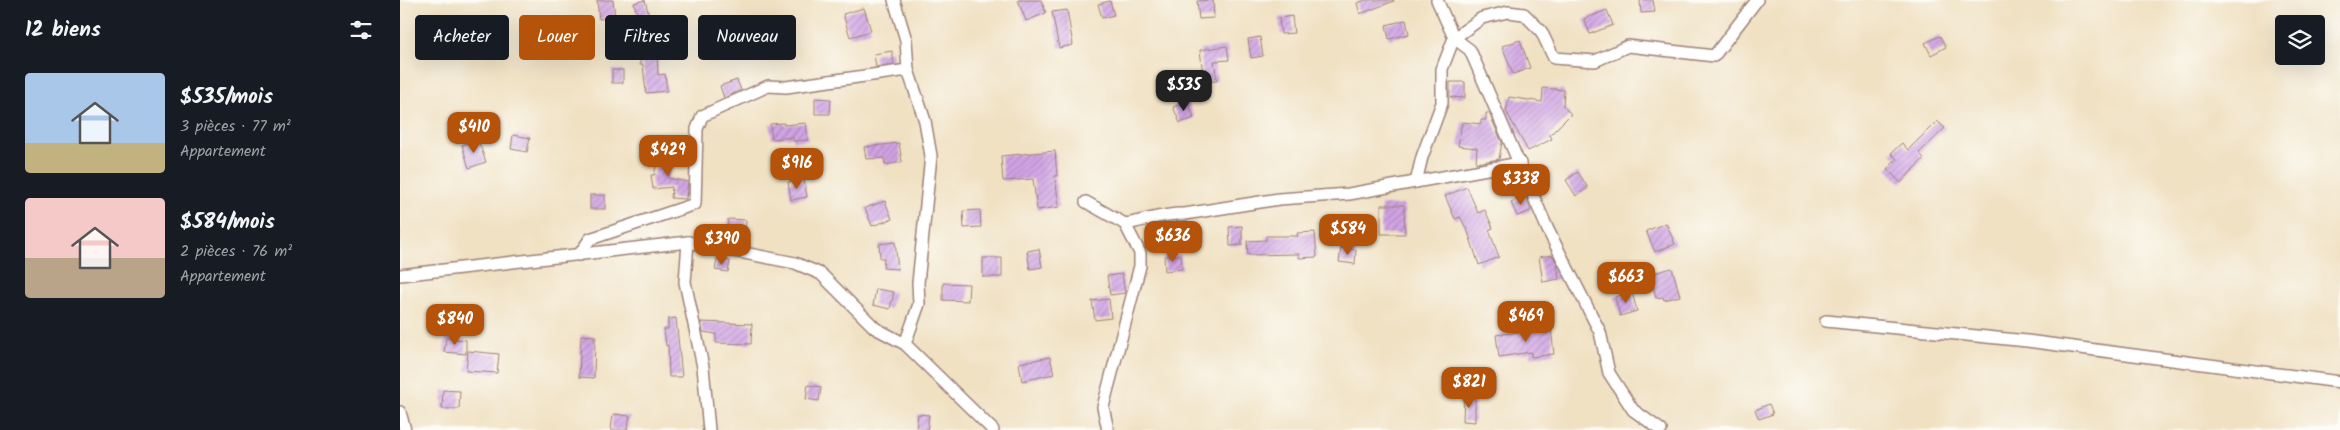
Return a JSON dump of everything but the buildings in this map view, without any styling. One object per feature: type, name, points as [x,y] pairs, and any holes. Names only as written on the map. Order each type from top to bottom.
[{"type":"street","points":[[894,0],[906,40],[908,70],[925,121],[931,156],[918,275],[919,304],[906,344]]},
{"type":"street","points":[[1438,0],[1454,38],[1470,50],[1548,230],[1600,332],[1609,373],[1633,410],[1661,430]]},
{"type":"street","points":[[1416,182],[1422,157],[1442,103],[1442,69],[1454,38],[1482,18],[1508,12],[1524,14],[1541,31],[1554,58],[1595,61],[1628,46],[1714,56],[1757,0]]},
{"type":"street","points":[[579,255],[590,239],[695,204],[696,129],[702,116],[768,86],[786,87],[908,70]]},
{"type":"street","points":[[1124,224],[1142,222],[1171,213],[1184,214],[1279,199],[1349,194],[1520,163]]},
{"type":"street","points":[[1086,202],[1124,224],[1140,254],[1140,266],[1103,407],[1108,430]]},
{"type":"street","points":[[688,242],[685,282],[703,367],[709,430]]},
{"type":"street","points":[[400,276],[484,264],[688,242],[795,263],[821,274],[875,328],[906,344],[993,430]]},
{"type":"street","points":[[1826,321],[2027,342],[2340,382]]},
{"type":"street","points":[[400,412],[405,430]]}]
